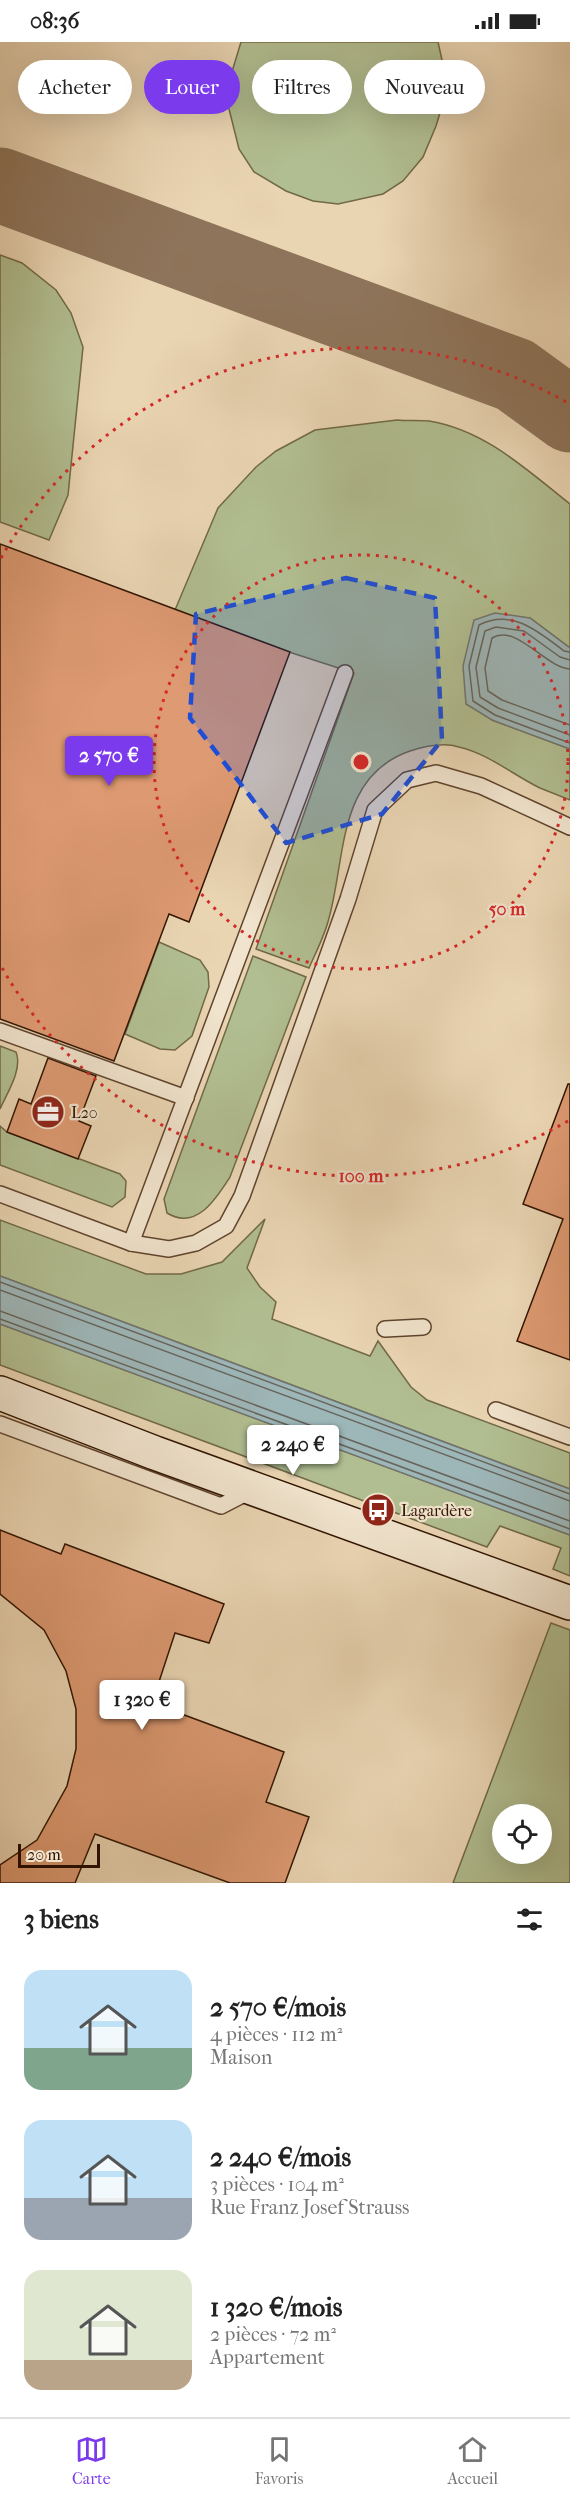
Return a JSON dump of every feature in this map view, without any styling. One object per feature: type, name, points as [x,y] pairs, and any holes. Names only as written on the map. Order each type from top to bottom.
[{"type":"street","points":[[0,1394],[570,1603]]},
{"type":"lane","points":[[131,1243],[345,673]]},
{"type":"lane","points":[[0,1194],[131,1243],[169,1249],[196,1242],[226,1226],[246,1185],[348,899],[375,810],[407,780],[436,773],[481,786],[570,827]]},
{"type":"lane","points":[[0,1031],[186,1098]]},
{"type":"lane","points":[[385,1329],[423,1327]]},
{"type":"lane","points":[[496,1410],[570,1437]]},
{"type":"lane","points":[[0,1424],[221,1506],[254,1489]]},
{"type":"highlighted area","points":[[346,578],[435,598],[442,740],[382,814],[286,843],[190,718],[196,614]]},
{"type":"green space","points":[[241,42],[438,42],[442,60],[364,60],[364,114],[440,114],[423,157],[403,181],[383,194],[338,204],[313,201],[286,191],[254,172],[239,149],[230,114],[240,114],[240,60],[236,60]]},
{"type":"green space","points":[[0,255],[22,263],[56,290],[71,313],[83,347],[68,495],[49,540],[0,522]]},
{"type":"green space","points":[[397,420],[429,421],[469,433],[504,453],[570,504],[570,648],[530,618],[492,720],[570,749],[570,800],[530,783],[481,755],[453,746],[441,745],[410,751],[386,763],[369,779],[348,821],[327,924],[309,968],[256,949],[354,673],[175,610],[218,508],[256,467],[276,451],[315,430]]},
{"type":"green space","points":[[159,942],[200,960],[208,972],[209,987],[192,1036],[175,1050],[160,1049],[125,1034]]},
{"type":"green space","points":[[253,956],[306,977],[230,1177],[212,1203],[204,1210],[187,1218],[177,1218],[167,1213],[164,1199]]},
{"type":"green space","points":[[0,1046],[16,1052],[18,1059],[16,1073],[0,1109]]},
{"type":"green space","points":[[0,1126],[7,1132],[120,1174],[126,1181],[125,1197],[112,1207],[0,1165]]},
{"type":"green space","points":[[265,1219],[247,1268],[260,1287],[276,1302],[272,1319],[370,1356],[378,1341],[411,1387],[427,1400],[570,1453],[570,1489],[0,1276],[0,1220],[146,1274],[181,1274],[222,1262]]},
{"type":"green space","points":[[0,1324],[570,1535],[570,1576],[553,1569],[561,1548],[500,1526],[487,1547],[0,1365]]},
{"type":"green space","points":[[551,1623],[570,1630],[570,1883],[453,1883]]},
{"type":"water","points":[[495,613],[530,618],[570,648],[570,749],[492,720],[466,704],[463,666],[474,620]]},
{"type":"water","points":[[0,1276],[570,1489],[570,1535],[0,1324]]},
{"type":"building","points":[[0,544],[290,652],[189,922],[169,914],[114,1061],[0,1019]]},
{"type":"building","name":"L20","points":[[48,1058],[96,1076],[79,1121],[91,1126],[78,1159],[7,1132],[19,1099],[31,1104]]},
{"type":"building","points":[[568,1084],[570,1084],[570,1360],[517,1341],[563,1219],[523,1204]]},
{"type":"building","points":[[0,1530],[61,1554],[65,1544],[224,1604],[209,1643],[175,1633],[152,1703],[284,1752],[266,1802],[309,1817],[285,1883],[230,1883],[95,1834],[75,1883],[0,1883],[0,1865],[37,1840],[67,1786],[76,1749],[76,1709],[66,1671],[44,1630],[0,1594]]},
{"type":"taxiway","points":[[0,185],[515,375],[570,415]]},
{"type":"place","name":"L20","points":[[48,1112]]},
{"type":"place","name":"Lagardère","points":[[378,1510]]}]
